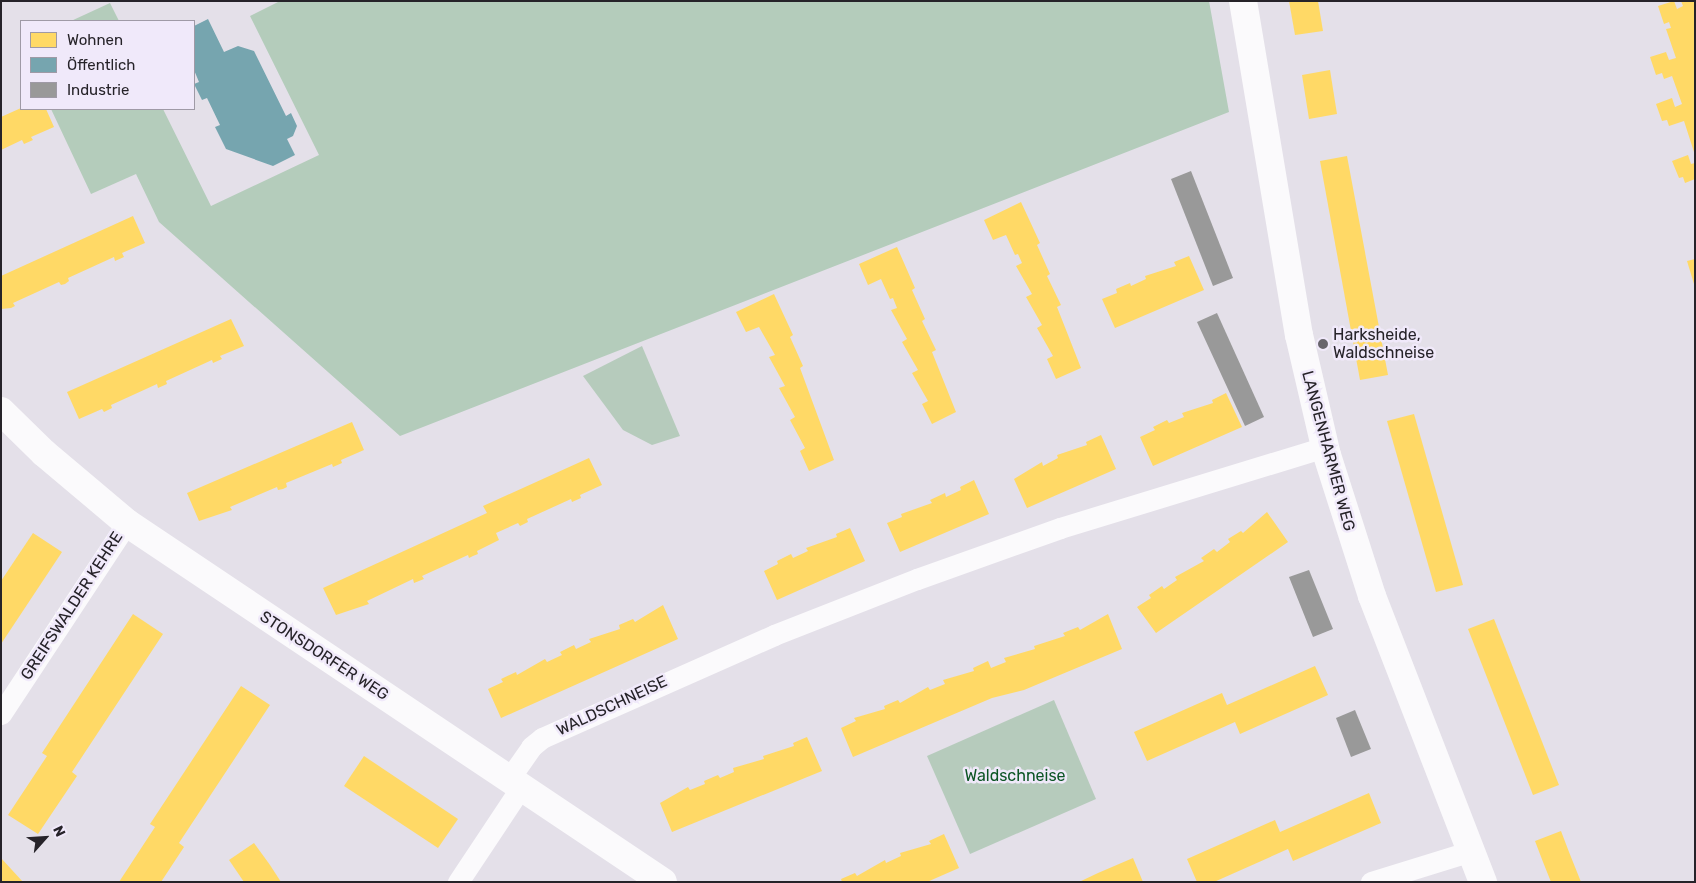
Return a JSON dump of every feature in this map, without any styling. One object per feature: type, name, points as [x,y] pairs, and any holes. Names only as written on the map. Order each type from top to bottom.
[{"type":"main road","name":"LANGENHARMER WEG","points":[[1242,1],[1299,335],[1325,447],[1372,596],[1484,882]]},
{"type":"main road","name":"STONSDORFER WEG","points":[[1,411],[44,453],[127,523],[663,882]]},
{"type":"street","name":"WALDSCHNEISE","points":[[458,882],[539,740],[786,630],[1060,528],[1325,447]]},
{"type":"street","name":"GREIFSWALDER KEHRE","points":[[1,714],[127,523]]},
{"type":"street","points":[[1371,882],[1471,851]]},
{"type":"green space","points":[[280,1],[1209,1],[1229,112],[400,436],[159,222],[136,174],[91,194],[51,110],[163,110],[211,206],[319,155],[250,16]]},
{"type":"green space","points":[[110,3],[118,20],[73,20]]},
{"type":"green space","points":[[642,346],[680,436],[652,445],[623,430],[583,376]]},
{"type":"green space","name":"Waldschneise","points":[[1054,700],[1096,799],[970,854],[927,756]]},
{"type":"building: Wohnen","points":[[1289,1],[1318,1],[1323,31],[1295,35]]},
{"type":"building: Wohnen","points":[[1674,1],[1677,9],[1683,6],[1681,1],[1695,1],[1694,152],[1684,121],[1669,126],[1667,120],[1662,121],[1656,104],[1672,98],[1675,107],[1682,104],[1672,76],[1664,79],[1662,73],[1656,75],[1650,57],[1666,52],[1669,60],[1676,58],[1666,29],[1671,28],[1669,22],[1664,24],[1658,6]]},
{"type":"building: Wohnen","points":[[1330,70],[1337,114],[1309,119],[1302,75]]},
{"type":"building: Wohnen","points":[[20,108],[20,110],[46,110],[54,127],[31,137],[33,140],[24,144],[22,140],[1,150],[1,117]]},
{"type":"building: Wohnen","points":[[1688,155],[1691,164],[1695,163],[1695,179],[1685,183],[1683,177],[1679,178],[1672,161]]},
{"type":"building: Wohnen","points":[[1347,156],[1388,375],[1360,380],[1320,161]]},
{"type":"building: Wohnen","points":[[1021,202],[1040,243],[1037,245],[1050,274],[1047,276],[1061,305],[1057,307],[1081,368],[1056,379],[1047,359],[1053,356],[1037,328],[1042,325],[1026,297],[1032,294],[1016,266],[1022,263],[1018,254],[1015,255],[1006,235],[993,240],[984,220]]},
{"type":"building: Wohnen","points":[[133,216],[145,243],[122,253],[124,257],[115,261],[114,257],[68,278],[69,281],[65,284],[61,285],[59,282],[13,303],[15,306],[11,308],[1,309],[1,276]]},
{"type":"building: Wohnen","points":[[897,247],[915,288],[912,290],[925,319],[922,321],[936,350],[932,352],[956,412],[932,424],[922,404],[928,401],[912,373],[918,370],[902,342],[907,339],[891,310],[897,308],[893,298],[890,299],[881,279],[868,285],[859,264]]},
{"type":"building: Wohnen","points":[[1189,256],[1204,290],[1115,328],[1102,299],[1117,293],[1116,289],[1130,283],[1131,286],[1146,279],[1145,276],[1176,266],[1174,262]]},
{"type":"building: Wohnen","points":[[1695,259],[1695,284],[1694,284],[1687,261]]},
{"type":"building: Wohnen","points":[[774,294],[793,335],[790,337],[803,366],[800,368],[834,460],[809,471],[800,451],[805,448],[790,420],[795,417],[779,388],[785,386],[769,357],[775,355],[759,327],[746,332],[736,312]]},
{"type":"building: Wohnen","points":[[231,319],[244,346],[220,356],[222,359],[213,363],[212,360],[166,381],[167,384],[158,388],[157,384],[111,405],[112,408],[104,412],[102,409],[79,419],[67,392]]},
{"type":"building: Wohnen","points":[[1226,393],[1242,427],[1153,466],[1140,437],[1155,430],[1153,427],[1167,420],[1169,423],[1184,417],[1182,413],[1213,403],[1212,400]]},
{"type":"building: Wohnen","points":[[1414,414],[1463,585],[1436,592],[1387,421]]},
{"type":"building: Wohnen","points":[[352,422],[364,450],[341,460],[342,463],[333,467],[332,464],[286,483],[287,487],[283,489],[278,490],[277,487],[230,507],[232,510],[199,521],[187,493]]},
{"type":"building: Wohnen","points":[[1101,435],[1116,469],[1027,508],[1014,479],[1042,462],[1043,466],[1058,458],[1057,455],[1087,445],[1086,442]]},
{"type":"building: Wohnen","points":[[589,458],[602,485],[580,495],[581,498],[572,502],[571,499],[527,519],[528,522],[520,526],[518,523],[496,533],[499,540],[477,551],[478,554],[469,558],[468,555],[422,576],[424,579],[414,583],[413,579],[367,601],[369,604],[336,615],[323,588],[487,513],[483,506]]},
{"type":"building: Wohnen","points":[[974,480],[989,514],[900,552],[887,523],[902,517],[901,514],[932,503],[930,500],[945,493],[946,497],[961,490],[960,487]]},
{"type":"building: Wohnen","points":[[1267,512],[1288,542],[1156,633],[1137,607],[1151,598],[1149,595],[1162,586],[1164,589],[1177,580],[1175,577],[1204,561],[1201,558],[1214,549],[1217,552],[1230,542],[1228,539],[1241,531],[1243,533]]},
{"type":"building: Wohnen","points":[[850,528],[865,561],[777,600],[764,571],[778,564],[777,561],[791,554],[793,558],[808,551],[806,548],[837,537],[836,534]]},
{"type":"building: Wohnen","points":[[33,533],[62,552],[1,644],[1,581]]},
{"type":"building: Wohnen","points":[[663,605],[678,639],[501,718],[488,689],[503,682],[501,679],[516,672],[517,675],[545,659],[547,662],[562,655],[560,652],[574,645],[576,649],[591,642],[589,639],[620,629],[619,625],[633,619],[635,622]]},
{"type":"building: Wohnen","points":[[133,614],[163,634],[72,772],[77,776],[38,834],[8,815],[47,756],[42,753]]},
{"type":"building: Wohnen","points":[[1108,614],[1122,649],[1024,690],[992,698],[853,757],[841,728],[856,721],[854,718],[885,709],[884,706],[898,700],[900,703],[928,687],[930,690],[945,684],[943,680],[974,671],[973,668],[988,661],[991,668],[1006,662],[1004,658],[1035,649],[1034,646],[1065,636],[1063,633],[1078,627],[1080,630]]},
{"type":"building: Wohnen","points":[[1494,619],[1559,785],[1533,795],[1468,629]]},
{"type":"building: Wohnen","points":[[1315,666],[1328,695],[1240,734],[1235,722],[1147,761],[1134,732],[1222,693],[1227,705]]},
{"type":"building: Wohnen","points":[[241,686],[270,705],[179,843],[184,847],[161,882],[119,882],[155,827],[150,824]]},
{"type":"building: Wohnen","points":[[807,737],[822,771],[672,832],[660,803],[688,787],[690,790],[705,784],[704,781],[718,775],[720,778],[734,772],[733,768],[764,759],[763,756],[794,746],[793,743]]},
{"type":"building: Wohnen","points":[[364,756],[458,819],[438,848],[344,786]]},
{"type":"building: Wohnen","points":[[1369,793],[1381,823],[1293,861],[1288,849],[1214,882],[1197,882],[1187,859],[1275,820],[1280,832]]},
{"type":"building: Wohnen","points":[[1561,831],[1581,882],[1551,882],[1543,862],[1535,841]]},
{"type":"building: Wohnen","points":[[944,834],[959,868],[927,882],[842,882],[841,879],[855,873],[857,876],[885,860],[886,863],[901,856],[900,853],[931,844],[929,841]]},
{"type":"building: Wohnen","points":[[254,843],[281,882],[244,882],[229,860]]},
{"type":"building: Wohnen","points":[[1,858],[23,882],[1,882]]},
{"type":"building: Wohnen","points":[[1133,858],[1143,882],[1079,882],[1098,873]]},
{"type":"building: Öffentlich","points":[[208,19],[224,52],[238,46],[254,51],[286,116],[291,113],[297,126],[293,136],[287,139],[295,155],[273,166],[226,149],[215,127],[220,125],[207,98],[202,100],[195,86],[195,84],[199,82],[195,72],[195,26]]},
{"type":"building: Industrie","points":[[1191,171],[1233,278],[1213,286],[1171,179]]},
{"type":"building: Industrie","points":[[1217,313],[1264,417],[1245,426],[1197,322]]},
{"type":"building: Industrie","points":[[1309,570],[1333,629],[1313,637],[1289,577]]},
{"type":"building: Industrie","points":[[1355,710],[1371,749],[1351,757],[1336,718]]},
{"type":"place","name":"Harksheide, Waldschneise","points":[[1323,344]]}]
